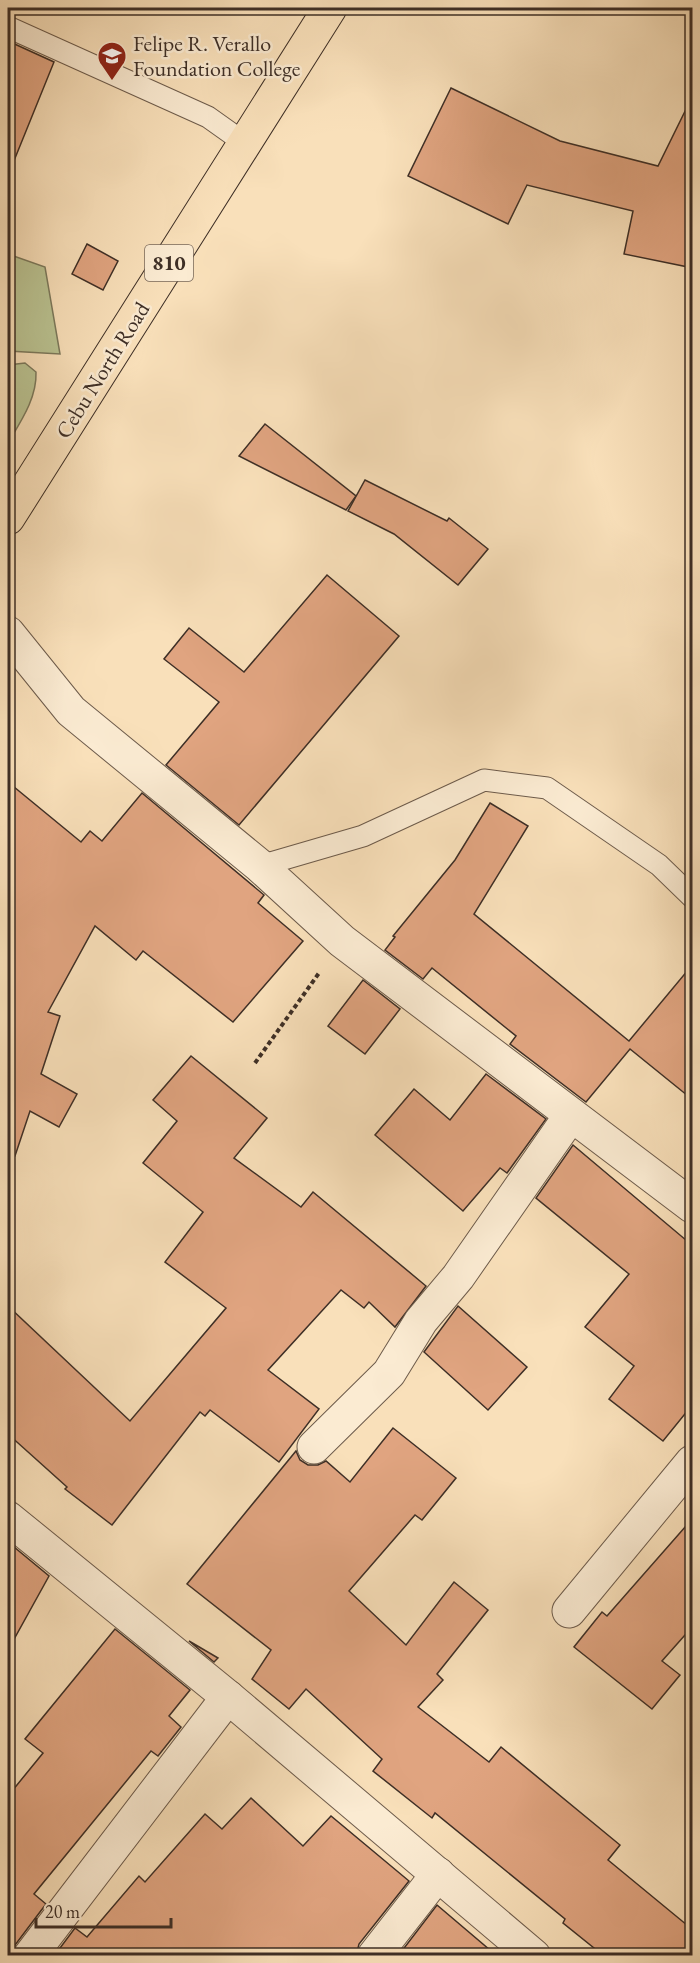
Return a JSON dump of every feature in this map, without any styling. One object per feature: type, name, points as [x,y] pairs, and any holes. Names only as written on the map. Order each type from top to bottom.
[{"type":"highway","name":"Cebu North Road","points":[[8,518],[330,8]]},
{"type":"street","points":[[8,633],[71,711],[260,866],[342,941],[693,1206]]},
{"type":"street","points":[[314,1447],[388,1373],[421,1322],[458,1277],[572,1115]]},
{"type":"street","points":[[569,1611],[693,1462]]},
{"type":"street","points":[[8,1518],[228,1697],[534,1956]]},
{"type":"street","points":[[30,1956],[228,1697]]},
{"type":"street","points":[[375,1956],[438,1874]]},
{"type":"lane","points":[[8,27],[208,117],[246,144]]},
{"type":"lane","points":[[260,866],[363,837],[484,780],[547,788],[659,866],[693,897]]},
{"type":"path","points":[[255,1063],[342,941]]},
{"type":"green space","points":[[8,254],[45,267],[60,354],[8,351]]},
{"type":"green space","points":[[25,363],[36,372],[36,382],[27,409],[8,443],[8,365]]},
{"type":"building","points":[[8,41],[54,62],[9,173],[8,173]]},
{"type":"building","points":[[451,88],[560,141],[658,166],[693,95],[693,268],[624,254],[633,211],[527,185],[508,224],[408,176]]},
{"type":"building","points":[[87,244],[118,261],[103,290],[72,274]]},
{"type":"building","points":[[265,424],[356,496],[346,510],[239,456]]},
{"type":"building","points":[[365,480],[447,521],[449,518],[488,549],[458,585],[394,534],[348,511]]},
{"type":"building","points":[[327,575],[399,636],[239,825],[166,765],[219,702],[164,659],[189,628],[244,672]]},
{"type":"building","points":[[8,782],[81,842],[90,831],[102,841],[142,793],[264,895],[258,903],[303,941],[233,1022],[143,951],[136,960],[95,926],[48,1012],[60,1016],[41,1074],[77,1094],[59,1127],[30,1111],[15,1156],[8,1155]]},
{"type":"building","points":[[490,803],[528,826],[474,914],[629,1041],[693,964],[693,1100],[630,1049],[586,1102],[510,1044],[516,1036],[432,968],[423,979],[385,950],[395,937],[393,936],[455,860]]},
{"type":"building","points":[[363,980],[400,1009],[365,1054],[328,1026]]},
{"type":"building","points":[[191,1056],[267,1118],[234,1158],[301,1207],[313,1192],[426,1286],[395,1327],[369,1302],[364,1308],[341,1290],[268,1370],[319,1409],[279,1462],[210,1410],[205,1416],[200,1412],[112,1525],[65,1489],[67,1487],[8,1434],[8,1306],[130,1421],[226,1308],[165,1262],[203,1212],[143,1163],[177,1121],[153,1100]]},
{"type":"building","points":[[486,1074],[546,1119],[507,1173],[500,1168],[463,1211],[375,1135],[414,1089],[450,1120]]},
{"type":"building","points":[[573,1145],[693,1246],[693,1404],[663,1441],[609,1399],[634,1366],[585,1327],[629,1274],[536,1198]]},
{"type":"building","points":[[458,1306],[527,1367],[488,1410],[424,1352]]},
{"type":"building","points":[[393,1428],[456,1478],[422,1520],[415,1515],[349,1591],[406,1645],[454,1582],[488,1610],[437,1674],[443,1680],[418,1707],[489,1762],[501,1747],[620,1845],[608,1860],[693,1930],[693,1956],[604,1956],[563,1923],[565,1919],[435,1813],[432,1818],[373,1771],[382,1759],[306,1689],[289,1709],[252,1679],[271,1650],[187,1584],[296,1451],[300,1460],[308,1465],[318,1465],[326,1461],[350,1482]]},
{"type":"building","points":[[693,1518],[693,1626],[662,1661],[680,1675],[652,1709],[574,1647],[602,1612],[607,1616]]},
{"type":"building","points":[[8,1542],[49,1576],[8,1650]]},
{"type":"building","points":[[115,1629],[190,1690],[169,1716],[181,1727],[158,1756],[151,1751],[34,1894],[46,1904],[15,1945],[12,1956],[8,1956],[8,1796],[43,1753],[25,1739]]},
{"type":"building","points":[[189,1641],[218,1658],[214,1662]]},
{"type":"building","points":[[251,1798],[303,1846],[331,1816],[409,1881],[359,1944],[356,1956],[54,1956],[75,1928],[87,1937],[139,1876],[145,1882],[205,1814],[222,1829]]},
{"type":"building","points":[[437,1905],[497,1956],[398,1956]]},
{"type":"place","name":"Felipe R. Verallo Foundation College","points":[[112,82]]}]
